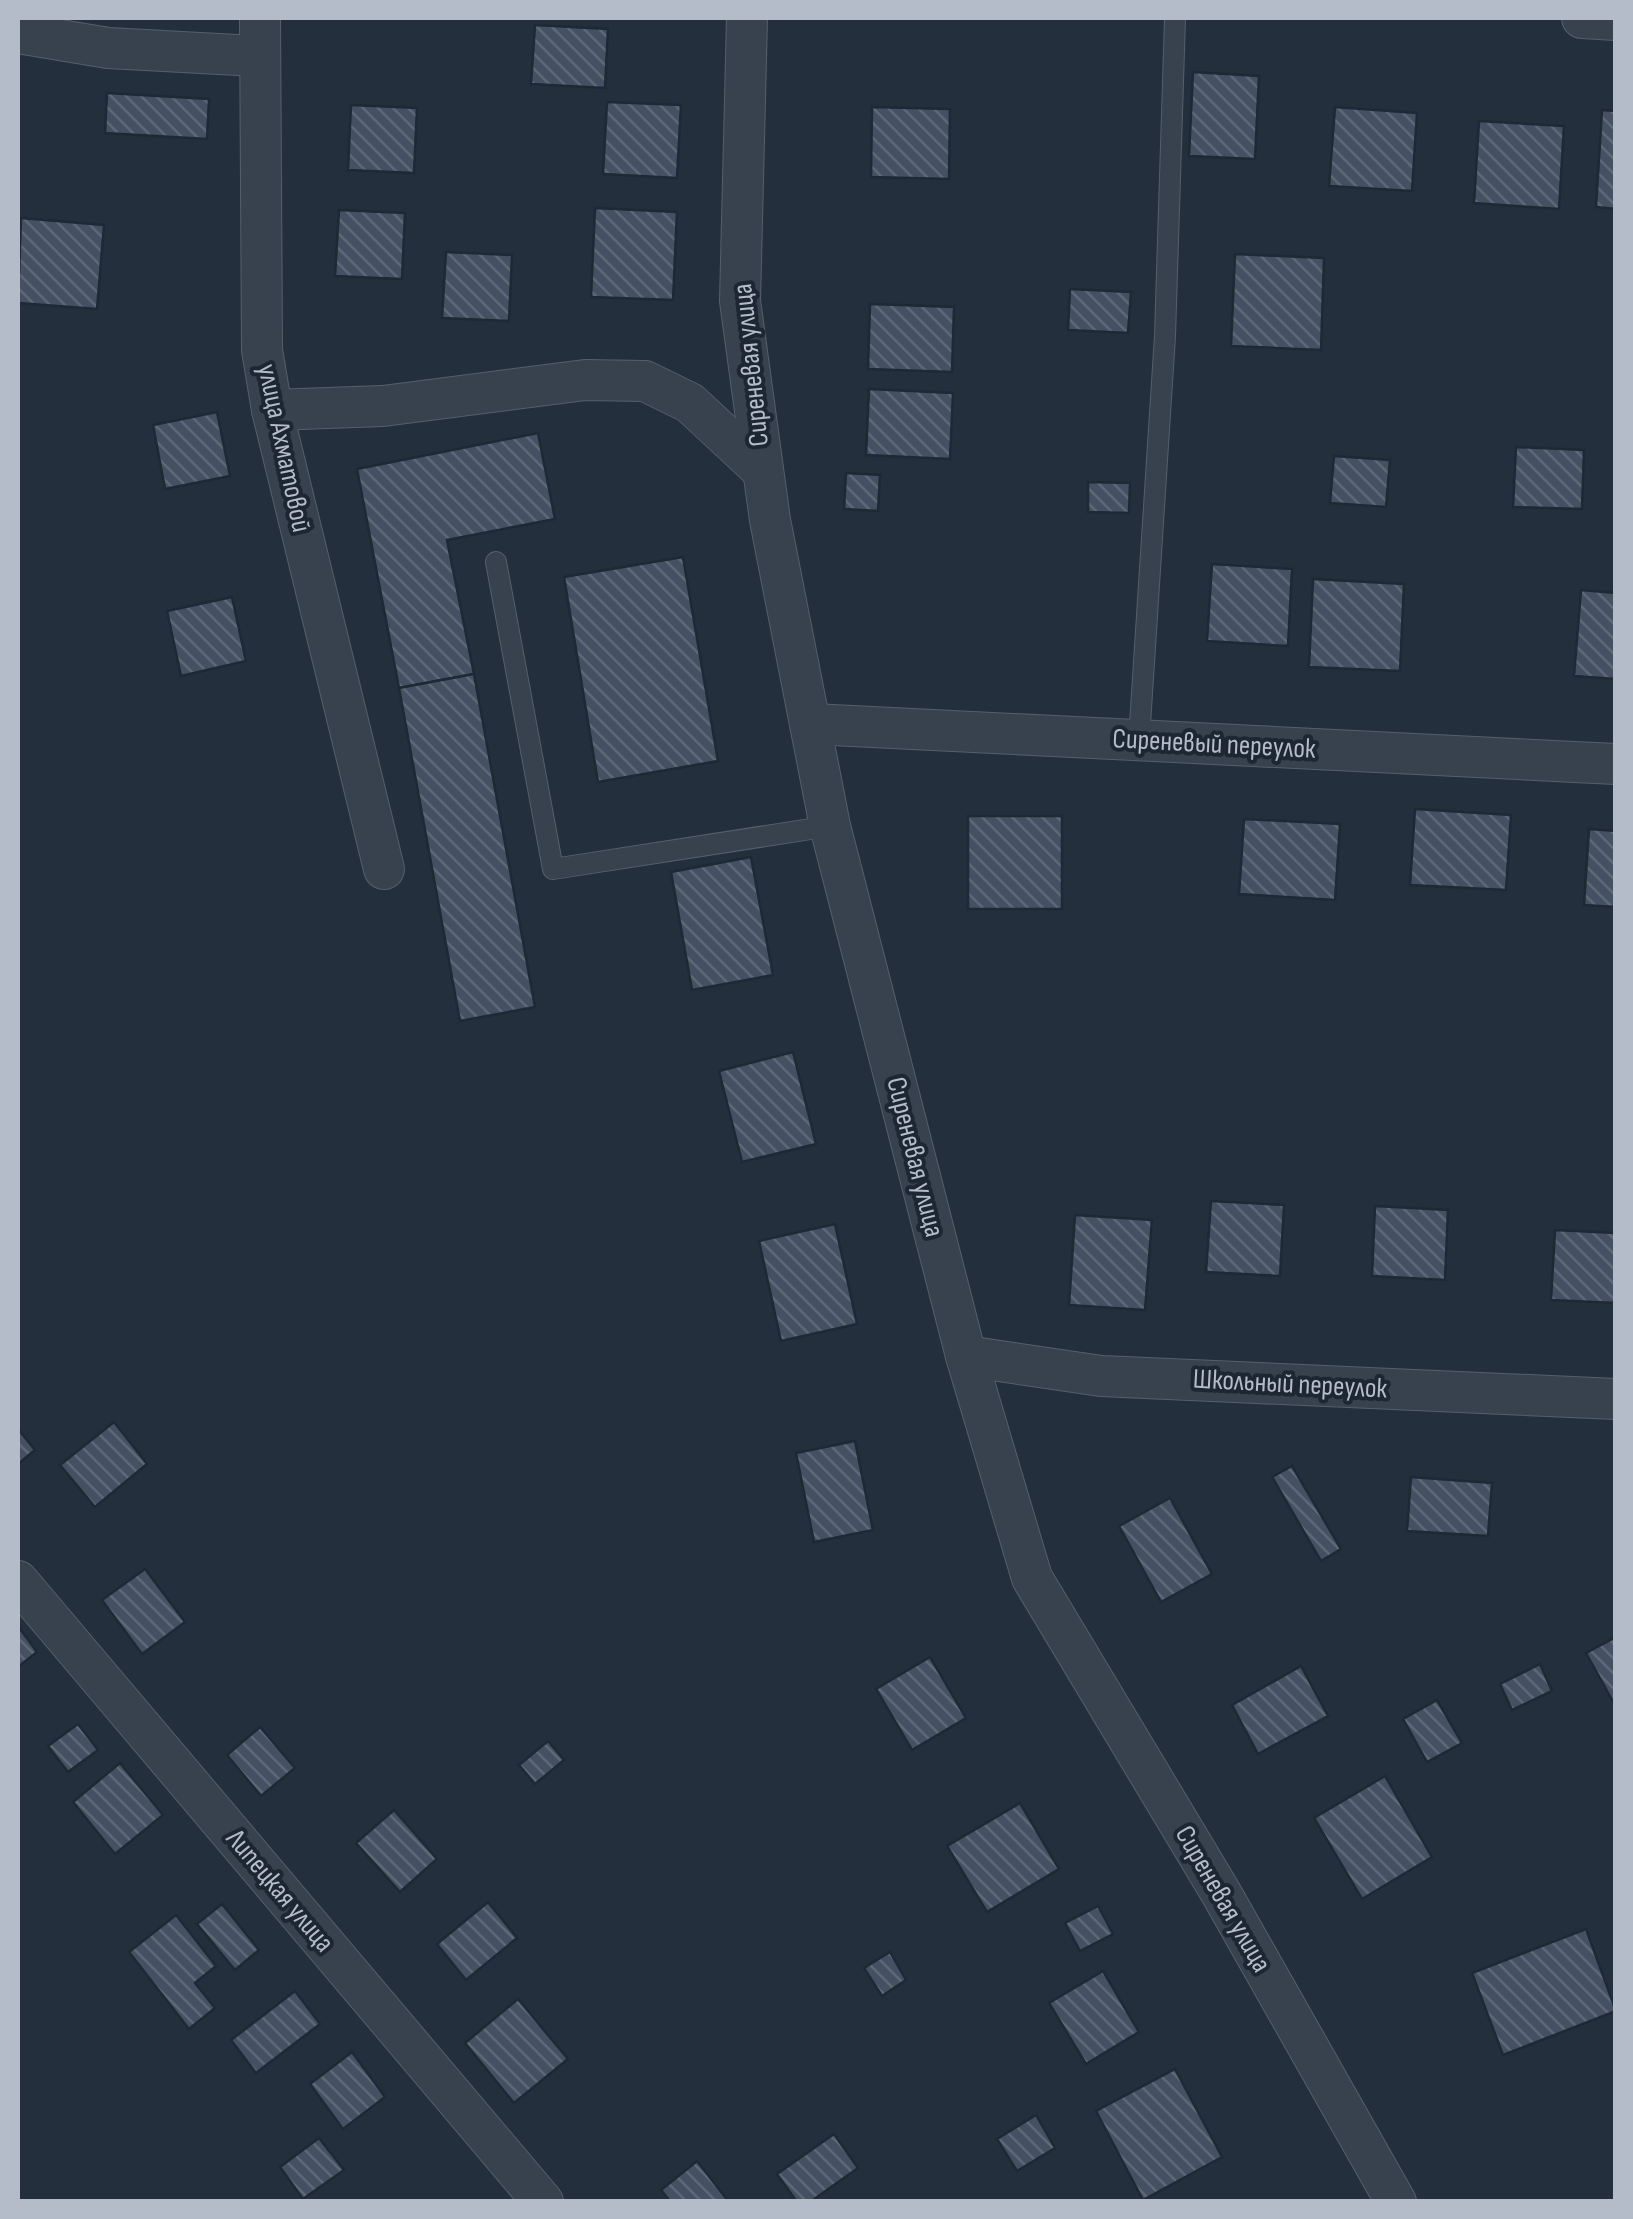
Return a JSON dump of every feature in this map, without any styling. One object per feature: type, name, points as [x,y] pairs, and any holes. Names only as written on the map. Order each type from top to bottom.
[{"type":"street","name":"Сиреневая улица","points":[[747,18],[740,301],[764,471],[830,826],[966,1356],[1032,1578],[1221,1893],[1396,2202]]},
{"type":"street","points":[[1585,18],[1616,20]]},
{"type":"street","points":[[18,34],[108,48],[259,37]]},
{"type":"street","name":"улица Ахматовой","points":[[259,37],[262,350],[272,410],[384,869]]},
{"type":"street","points":[[272,410],[382,406],[585,380],[646,381],[690,402],[764,471]]},
{"type":"street","name":"Сиреневый переулок","points":[[812,724],[1616,764]]},
{"type":"street","name":"Школьный переулок","points":[[966,1356],[1101,1376],[1616,1399]]},
{"type":"street","name":"Липецкая улица","points":[[18,1580],[543,2202]]},
{"type":"lane","points":[[1139,740],[1165,336],[1175,18]]},
{"type":"lane","points":[[496,562],[552,869],[830,826]]},
{"type":"building","points":[[535,25],[608,29],[605,88],[531,84]]},
{"type":"building","points":[[1193,72],[1259,76],[1255,159],[1189,156]]},
{"type":"building","points":[[107,93],[209,99],[207,139],[105,133]]},
{"type":"building","points":[[607,102],[681,105],[677,178],[603,174]]},
{"type":"building","points":[[351,105],[417,108],[414,173],[348,170]]},
{"type":"building","points":[[872,107],[950,109],[949,179],[871,177]]},
{"type":"building","points":[[1335,107],[1417,113],[1412,191],[1329,186]]},
{"type":"building","points":[[1602,110],[1616,111],[1616,209],[1596,207]]},
{"type":"building","points":[[1479,121],[1564,126],[1559,209],[1474,203]]},
{"type":"building","points":[[595,208],[677,212],[673,300],[591,297]]},
{"type":"building","points":[[339,210],[405,213],[402,279],[335,276]]},
{"type":"building","points":[[21,218],[104,225],[97,309],[18,303]]},
{"type":"building","points":[[446,252],[512,255],[509,321],[442,318]]},
{"type":"building","points":[[1235,254],[1324,258],[1321,350],[1231,346]]},
{"type":"building","points":[[1070,289],[1131,292],[1128,333],[1068,330]]},
{"type":"building","points":[[870,304],[954,307],[952,372],[868,369]]},
{"type":"building","points":[[869,389],[953,393],[950,459],[866,455]]},
{"type":"building","points":[[217,412],[230,476],[165,489],[153,425]]},
{"type":"building","points":[[538,433],[555,519],[447,540],[474,674],[399,688],[357,469]]},
{"type":"building","points":[[1516,447],[1584,450],[1582,509],[1513,507]]},
{"type":"building","points":[[1334,456],[1390,460],[1386,507],[1330,503]]},
{"type":"building","points":[[846,473],[880,475],[878,511],[844,509]]},
{"type":"building","points":[[1088,482],[1130,483],[1129,513],[1088,512]]},
{"type":"building","points":[[683,557],[718,761],[598,782],[564,577]]},
{"type":"building","points":[[1212,564],[1292,569],[1288,646],[1207,641]]},
{"type":"building","points":[[1313,579],[1404,584],[1400,671],[1309,667]]},
{"type":"building","points":[[1581,590],[1616,593],[1616,679],[1574,676]]},
{"type":"building","points":[[232,597],[246,661],[181,676],[167,611]]},
{"type":"building","points":[[474,674],[535,1007],[460,1021],[399,688]]},
{"type":"building","points":[[1415,809],[1511,815],[1506,890],[1410,885]]},
{"type":"building","points":[[968,816],[1062,816],[1062,909],[968,909]]},
{"type":"building","points":[[1244,819],[1340,824],[1335,900],[1239,894]]},
{"type":"building","points":[[1589,829],[1616,831],[1616,907],[1584,905]]},
{"type":"building","points":[[751,857],[773,975],[692,990],[671,872]]},
{"type":"building","points":[[793,1052],[816,1144],[742,1162],[719,1071]]},
{"type":"building","points":[[1211,1201],[1284,1205],[1280,1276],[1206,1272]]},
{"type":"building","points":[[1375,1206],[1448,1210],[1445,1280],[1372,1276]]},
{"type":"building","points":[[1075,1215],[1152,1220],[1145,1310],[1069,1305]]},
{"type":"building","points":[[835,1224],[857,1324],[781,1341],[759,1241]]},
{"type":"building","points":[[1555,1230],[1616,1233],[1616,1303],[1551,1300]]},
{"type":"building","points":[[114,1422],[147,1464],[95,1507],[60,1465]]},
{"type":"building","points":[[18,1429],[35,1450],[18,1464]]},
{"type":"building","points":[[855,1441],[873,1530],[814,1542],[796,1453]]},
{"type":"building","points":[[1292,1466],[1341,1549],[1321,1561],[1272,1477]]},
{"type":"building","points":[[1411,1477],[1492,1483],[1488,1536],[1407,1531]]},
{"type":"building","points":[[1170,1498],[1212,1574],[1161,1602],[1119,1526]]},
{"type":"building","points":[[145,1569],[185,1622],[142,1654],[102,1600]]},
{"type":"building","points":[[18,1626],[37,1652],[18,1667]]},
{"type":"building","points":[[1616,1637],[1616,1707],[1586,1653]]},
{"type":"building","points":[[930,1657],[966,1718],[912,1750],[876,1689]]},
{"type":"building","points":[[1540,1664],[1552,1691],[1512,1710],[1500,1684]]},
{"type":"building","points":[[1301,1666],[1328,1716],[1258,1754],[1232,1705]]},
{"type":"building","points":[[1437,1700],[1462,1743],[1427,1762],[1403,1719]]},
{"type":"building","points":[[78,1724],[98,1750],[68,1772],[48,1746]]},
{"type":"building","points":[[260,1727],[295,1768],[261,1796],[227,1755]]},
{"type":"building","points":[[548,1741],[564,1760],[535,1784],[519,1765]]},
{"type":"building","points":[[120,1763],[163,1815],[115,1854],[73,1802]]},
{"type":"building","points":[[1385,1776],[1432,1857],[1362,1899],[1314,1818]]},
{"type":"building","points":[[1020,1803],[1059,1869],[987,1912],[947,1846]]},
{"type":"building","points":[[394,1810],[437,1859],[400,1892],[356,1843]]},
{"type":"building","points":[[488,1902],[517,1938],[466,1980],[437,1944]]},
{"type":"building","points":[[222,1904],[259,1950],[235,1970],[197,1924]]},
{"type":"building","points":[[1098,1906],[1113,1934],[1080,1951],[1065,1923]]},
{"type":"building","points":[[176,1915],[216,1966],[195,1983],[215,2008],[189,2029],[129,1952]]},
{"type":"building","points":[[1586,1929],[1616,2011],[1503,2055],[1472,1973]]},
{"type":"building","points":[[890,1952],[906,1980],[882,1996],[864,1968]]},
{"type":"building","points":[[1103,1971],[1139,2032],[1086,2064],[1049,2003]]},
{"type":"building","points":[[295,1991],[320,2024],[256,2073],[231,2040]]},
{"type":"building","points":[[518,1999],[568,2059],[514,2103],[465,2043]]},
{"type":"building","points":[[352,2052],[385,2097],[343,2129],[310,2084]]},
{"type":"building","points":[[1175,2069],[1222,2157],[1143,2200],[1096,2111]]},
{"type":"building","points":[[1036,2115],[1055,2148],[1017,2171],[997,2139]]},
{"type":"building","points":[[834,2134],[858,2168],[810,2202],[797,2202],[777,2174]]},
{"type":"building","points":[[319,2138],[344,2170],[303,2199],[280,2167]]},
{"type":"building","points":[[697,2161],[729,2202],[671,2202],[661,2190]]}]
